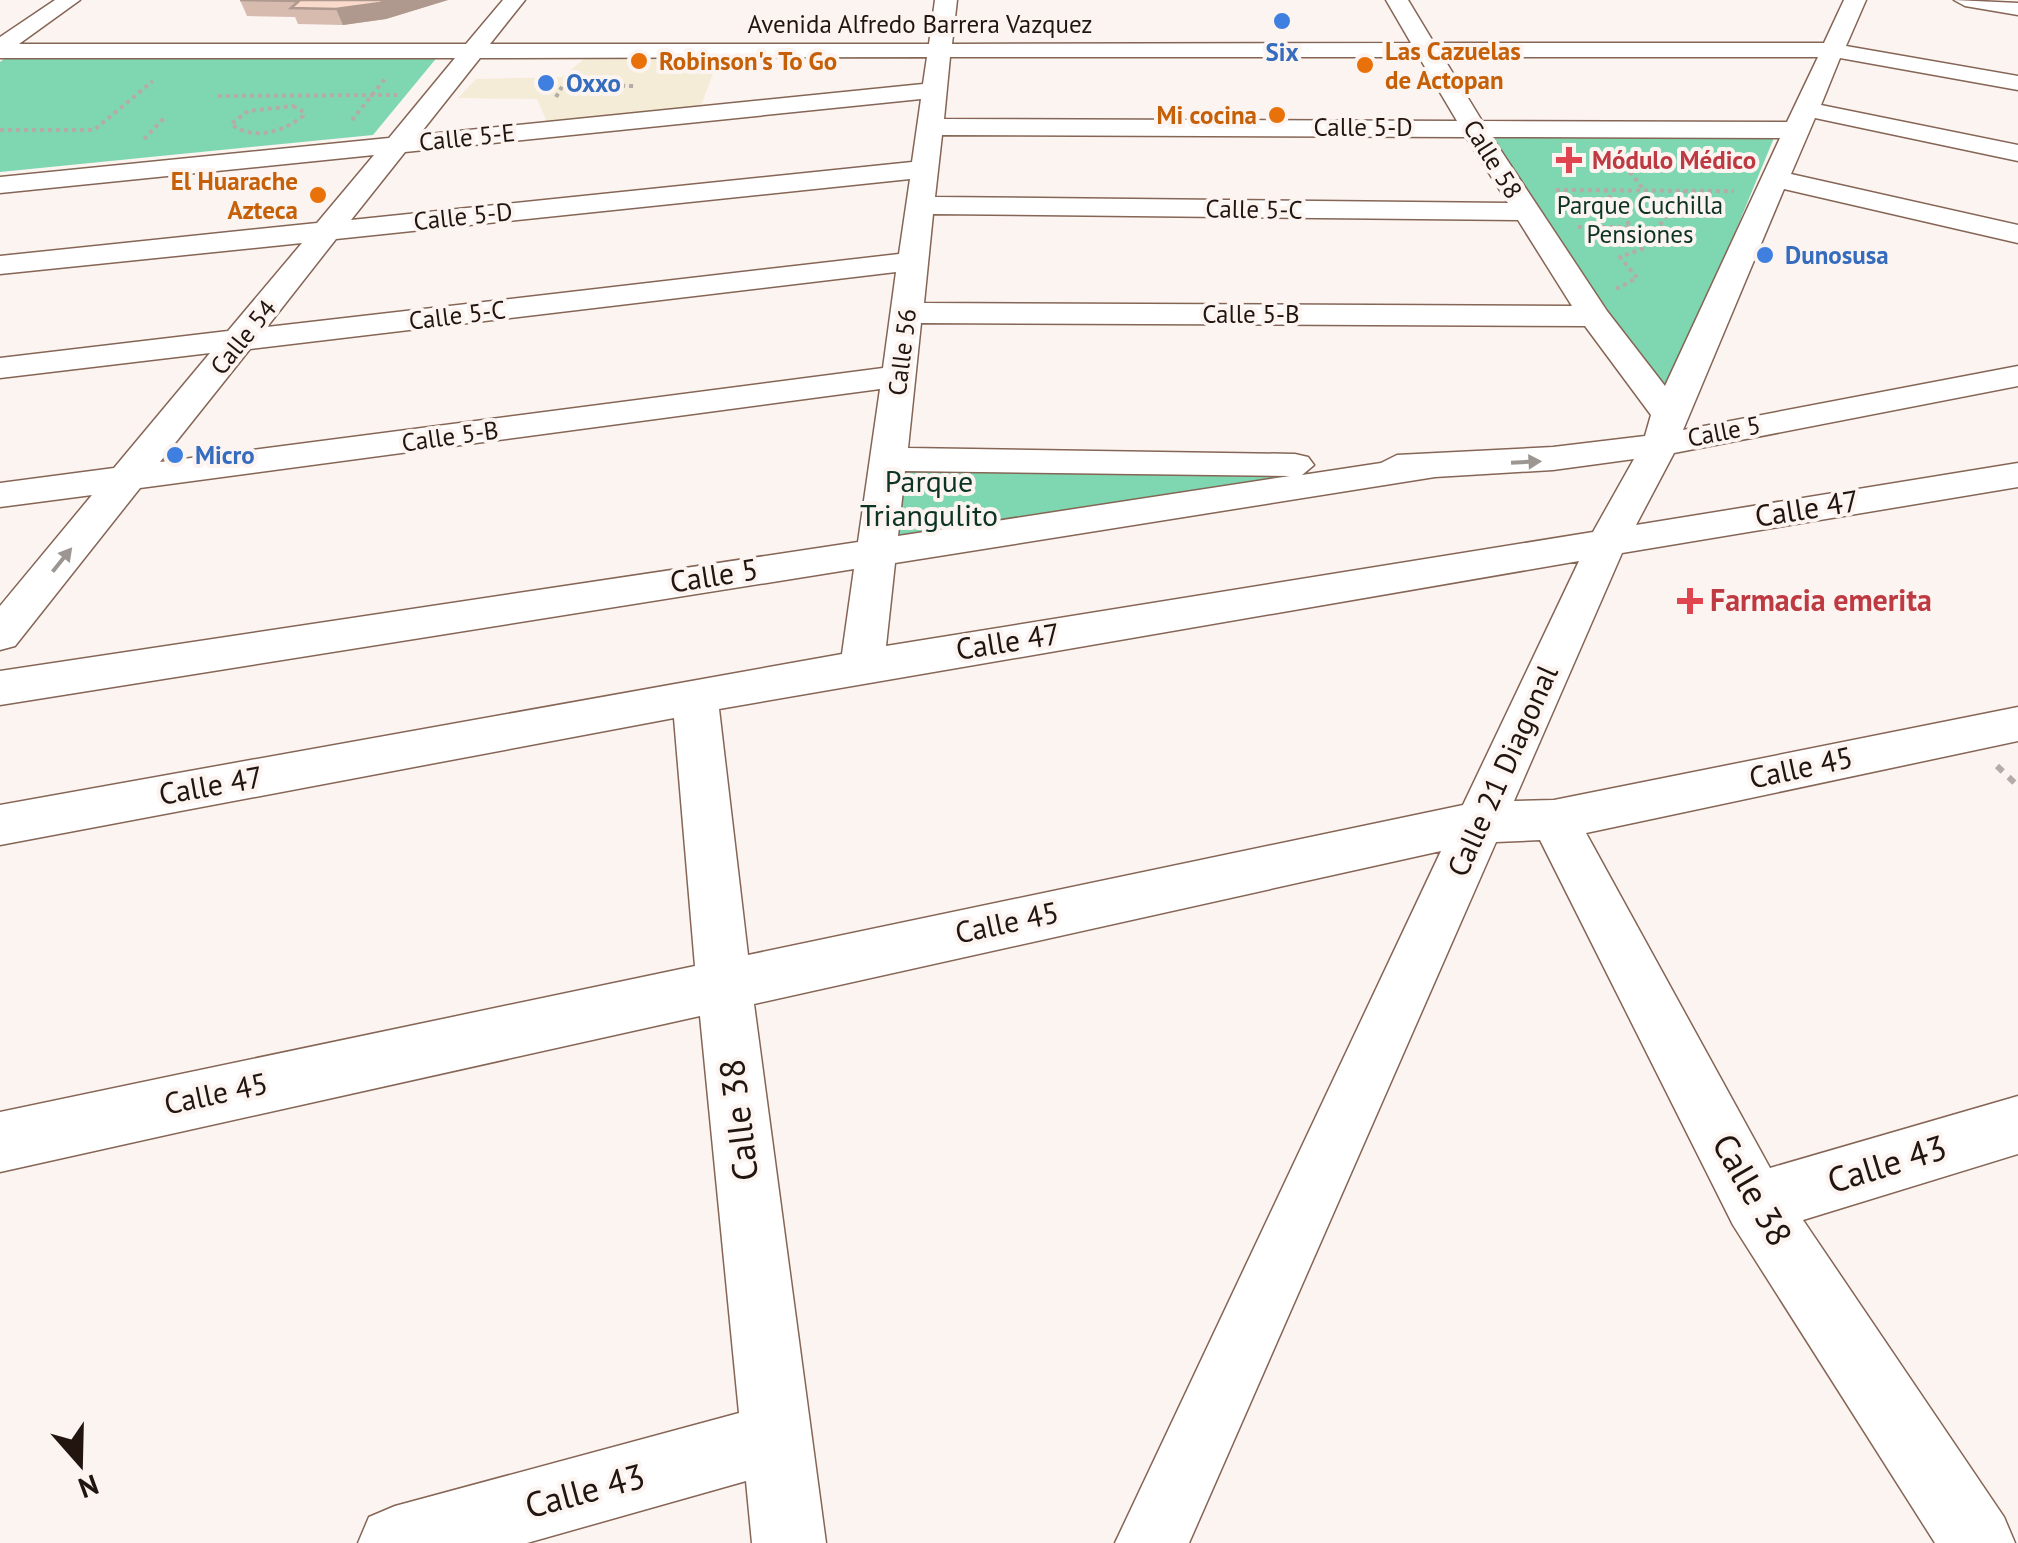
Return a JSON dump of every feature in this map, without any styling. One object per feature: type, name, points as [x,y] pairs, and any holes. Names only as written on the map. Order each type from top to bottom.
[{"type":"street","points":[[4,42],[68,0]]},
{"type":"street","name":"Calle 54","points":[[0,635],[431,104],[483,48],[514,0]]},
{"type":"street","name":"Calle 56","points":[[862,666],[946,0]]},
{"type":"street","name":"Calle 58","points":[[1397,0],[1472,126],[1665,429]]},
{"type":"street","points":[[1966,0],[2018,9]]},
{"type":"street","name":"Avenida Alfredo Barrera Vazquez","points":[[4,42],[483,48],[1422,41],[1845,19],[2018,70]]},
{"type":"street","name":"Avenida Alfredo Barrera Vazquez","points":[[1845,19],[2018,83]]},
{"type":"street","name":"Calle 21 Diagonal","points":[[1152,1543],[1608,542],[1665,429],[1761,184],[1800,120],[1845,19]]},
{"type":"street","name":"Avenida Alfredo Barrera Vazquez","points":[[483,48],[505,68],[558,67],[596,52],[942,45]]},
{"type":"street","points":[[710,95],[728,52]]},
{"type":"street","name":"Calle 5-E","points":[[0,185],[531,130],[710,95],[934,90]]},
{"type":"street","points":[[431,104],[516,111],[531,130]]},
{"type":"street","name":"Calle 5-D","points":[[931,128],[1800,120],[2018,153]]},
{"type":"street","name":"Calle 5-D","points":[[0,265],[926,169]]},
{"type":"street","points":[[1761,184],[2018,234]]},
{"type":"street","name":"Calle 5-C","points":[[921,205],[1532,219]]},
{"type":"street","name":"Calle 5-C","points":[[0,368],[914,261]]},
{"type":"street","name":"Calle 5-B","points":[[907,313],[1590,311]]},
{"type":"street","name":"Calle 5-B","points":[[0,495],[899,376]]},
{"type":"street","name":"Calle 5","points":[[889,459],[1428,467],[1544,460],[1665,429],[2018,376]]},
{"type":"street","name":"Calle 5","points":[[0,688],[1428,467]]},
{"type":"street","name":"Calle 47","points":[[0,825],[862,666],[2018,475]]},
{"type":"street","name":"Calle 38","points":[[695,696],[789,1543]]},
{"type":"street","name":"Calle 45","points":[[0,1142],[1480,822],[1554,820],[2018,724]]},
{"type":"street","name":"Calle 38","points":[[1554,820],[1755,1203],[1978,1543]]},
{"type":"street","name":"Calle 43","points":[[1755,1203],[2018,1125]]},
{"type":"street","name":"Calle 43","points":[[394,1543],[776,1438]]},
{"type":"path","points":[[349,122],[390,72]]},
{"type":"path","points":[[0,130],[94,130],[155,80]]},
{"type":"path","points":[[300,108],[259,108],[239,115],[231,124],[238,132],[270,132],[299,121],[303,116],[303,82]]},
{"type":"path","points":[[218,96],[371,96],[431,104]]},
{"type":"path","points":[[1551,190],[1686,190],[1761,184]]},
{"type":"path","points":[[1532,219],[1631,227],[1604,190]]},
{"type":"path","points":[[1590,311],[1637,278],[1620,257],[1642,249],[1686,190]]},
{"type":"shaded area","points":[[721,53],[700,108],[548,124],[537,99],[458,98],[476,79],[562,77],[589,55]]},
{"type":"green space","points":[[12,53],[439,55],[373,135],[0,172],[0,62]]},
{"type":"green space","name":"Parque Cuchilla Pensiones","points":[[1474,129],[1776,133],[1666,400]]},
{"type":"green space","name":"Parque Triangulito","points":[[899,466],[1330,473],[891,539]]},
{"type":"building","points":[[240,0],[390,0],[336,9],[291,8],[299,1]]},
{"type":"place","name":"Six","points":[[1282,21]]},
{"type":"place","name":"Robinson's To Go","points":[[639,61]]},
{"type":"place","name":"Las Cazuelas de Actopan","points":[[1365,65]]},
{"type":"place","name":"Oxxo","points":[[546,83]]},
{"type":"place","name":"Mi cocina","points":[[1277,115]]},
{"type":"place","name":"Módulo Médico","points":[[1569,160]]},
{"type":"place","name":"El Huarache Azteca","points":[[318,195]]},
{"type":"place","name":"Dunosusa","points":[[1765,255]]},
{"type":"place","name":"Micro","points":[[175,455]]},
{"type":"place","name":"Farmacia emerita","points":[[1690,601]]}]
